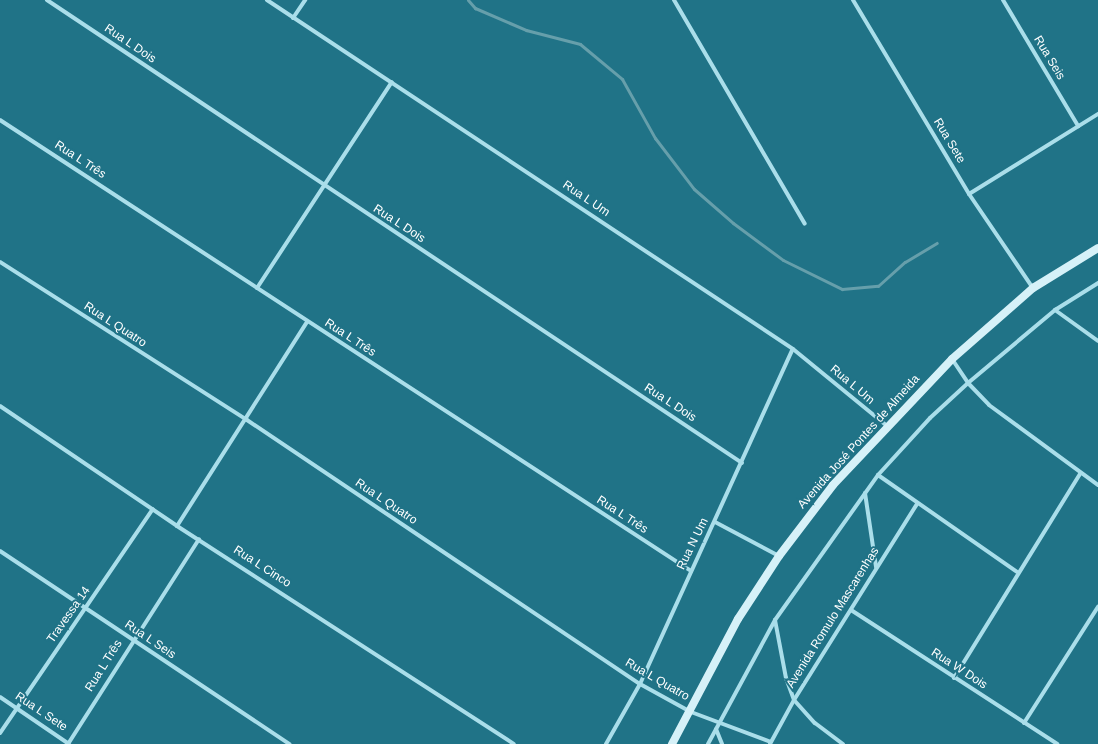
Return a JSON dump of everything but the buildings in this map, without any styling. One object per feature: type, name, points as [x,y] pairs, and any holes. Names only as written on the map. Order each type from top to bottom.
[{"type":"street","name":"Rua L Dois","points":[[47,0],[322,185],[742,462]]},
{"type":"street","name":"Rua L Um","points":[[267,0],[793,348],[887,426]]},
{"type":"street","points":[[293,18],[305,0]]},
{"type":"street","points":[[674,0],[804,224]]},
{"type":"street","name":"Rua Sete","points":[[853,0],[969,194],[1033,288]]},
{"type":"street","name":"Rua Seis","points":[[1003,0],[1078,126]]},
{"type":"street","points":[[257,288],[322,185],[392,82]]},
{"type":"street","points":[[969,194],[1098,114]]},
{"type":"street","name":"Rua L Três","points":[[0,120],[307,322],[691,571]]},
{"type":"street","name":"Avenida José Pontes de Almeida","points":[[672,744],[691,712],[735,626],[779,556],[833,485],[887,426],[952,359],[1033,288],[1098,248]]},
{"type":"street","name":"Rua L Quatro","points":[[0,262],[246,420],[640,684],[691,712],[770,743]]},
{"type":"street","points":[[708,744],[775,620],[878,475],[920,428],[968,384],[1054,310],[1098,283]]},
{"type":"street","points":[[1054,310],[1098,341]]},
{"type":"street","points":[[178,526],[307,322]]},
{"type":"street","name":"Rua N Um","points":[[606,744],[640,684],[793,348]]},
{"type":"street","points":[[952,359],[968,384],[989,405],[1080,474],[1098,485]]},
{"type":"street","name":"Rua L Cinco","points":[[0,406],[178,526],[514,744]]},
{"type":"street","points":[[954,678],[1017,572],[1080,474]]},
{"type":"street","points":[[878,475],[917,504],[1017,572]]},
{"type":"street","points":[[866,493],[876,567]]},
{"type":"street","name":"Avenida Romulo Mascarenhas","points":[[770,743],[794,700],[851,610],[876,567],[917,504]]},
{"type":"street","name":"Travessa 14","points":[[0,733],[153,509]]},
{"type":"street","points":[[715,522],[779,556]]},
{"type":"street","name":"Rua L Três","points":[[69,744],[132,640],[199,539]]},
{"type":"street","name":"Rua L Seis","points":[[0,551],[289,744]]},
{"type":"street","points":[[1024,723],[1098,607]]},
{"type":"street","name":"Rua W Dois","points":[[851,610],[1057,744]]},
{"type":"street","points":[[775,620],[786,678],[794,700],[815,723],[843,744]]},
{"type":"street","name":"Rua L Sete","points":[[0,697],[17,707],[69,744]]},
{"type":"street","points":[[716,728],[722,744]]},
{"type":"waterway","points":[[468,0],[475,8],[526,30],[580,44],[622,79],[655,138],[694,189],[733,223],[783,260],[842,289],[878,286],[905,262],[937,243]]}]
